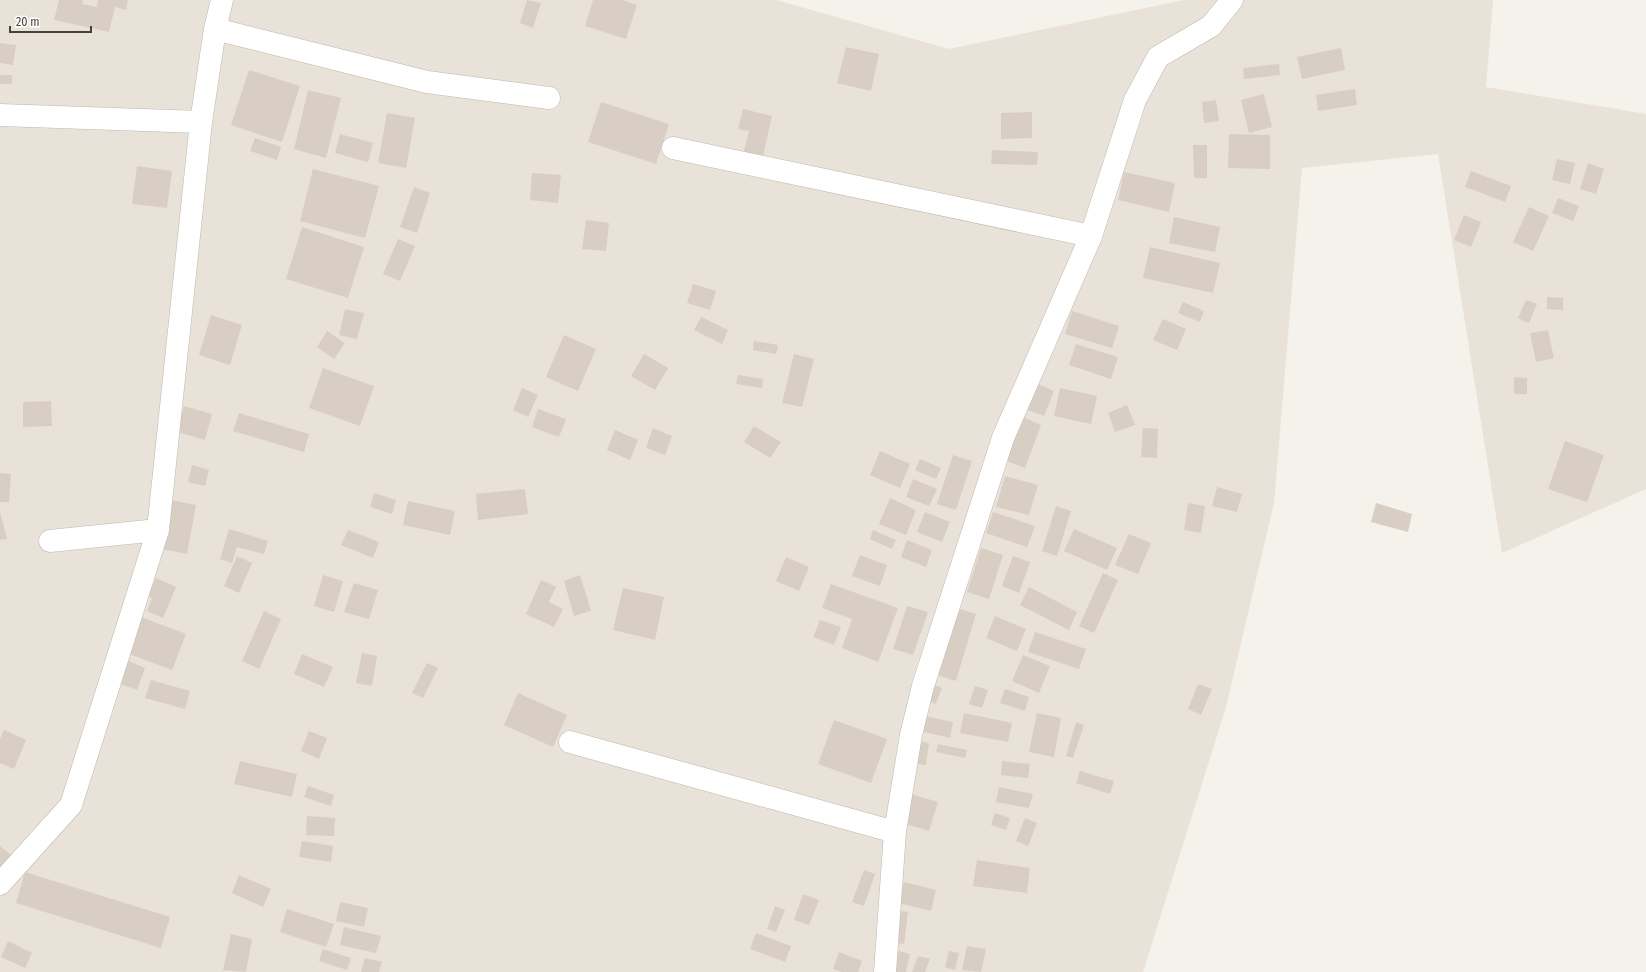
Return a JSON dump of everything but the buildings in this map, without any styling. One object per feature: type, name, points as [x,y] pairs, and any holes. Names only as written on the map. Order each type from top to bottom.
[{"type":"street","points":[[0,884],[71,806],[158,530],[200,122],[215,29],[222,0]]},
{"type":"street","points":[[885,972],[895,832],[911,735],[923,686],[1003,438],[1091,236],[1135,100],[1158,57],[1211,26],[1232,0]]},
{"type":"street","points":[[215,29],[427,82],[549,98]]},
{"type":"street","points":[[0,115],[200,122]]},
{"type":"street","points":[[673,148],[1091,236]]},
{"type":"street","points":[[50,541],[158,530]]},
{"type":"street","points":[[570,742],[895,832]]},
{"type":"shaded area","points":[[0,0],[776,0],[949,49],[1184,0],[1493,0],[1486,87],[1646,114],[1646,489],[1502,553],[1438,154],[1302,168],[1274,503],[1226,707],[1143,972],[0,972]]}]
